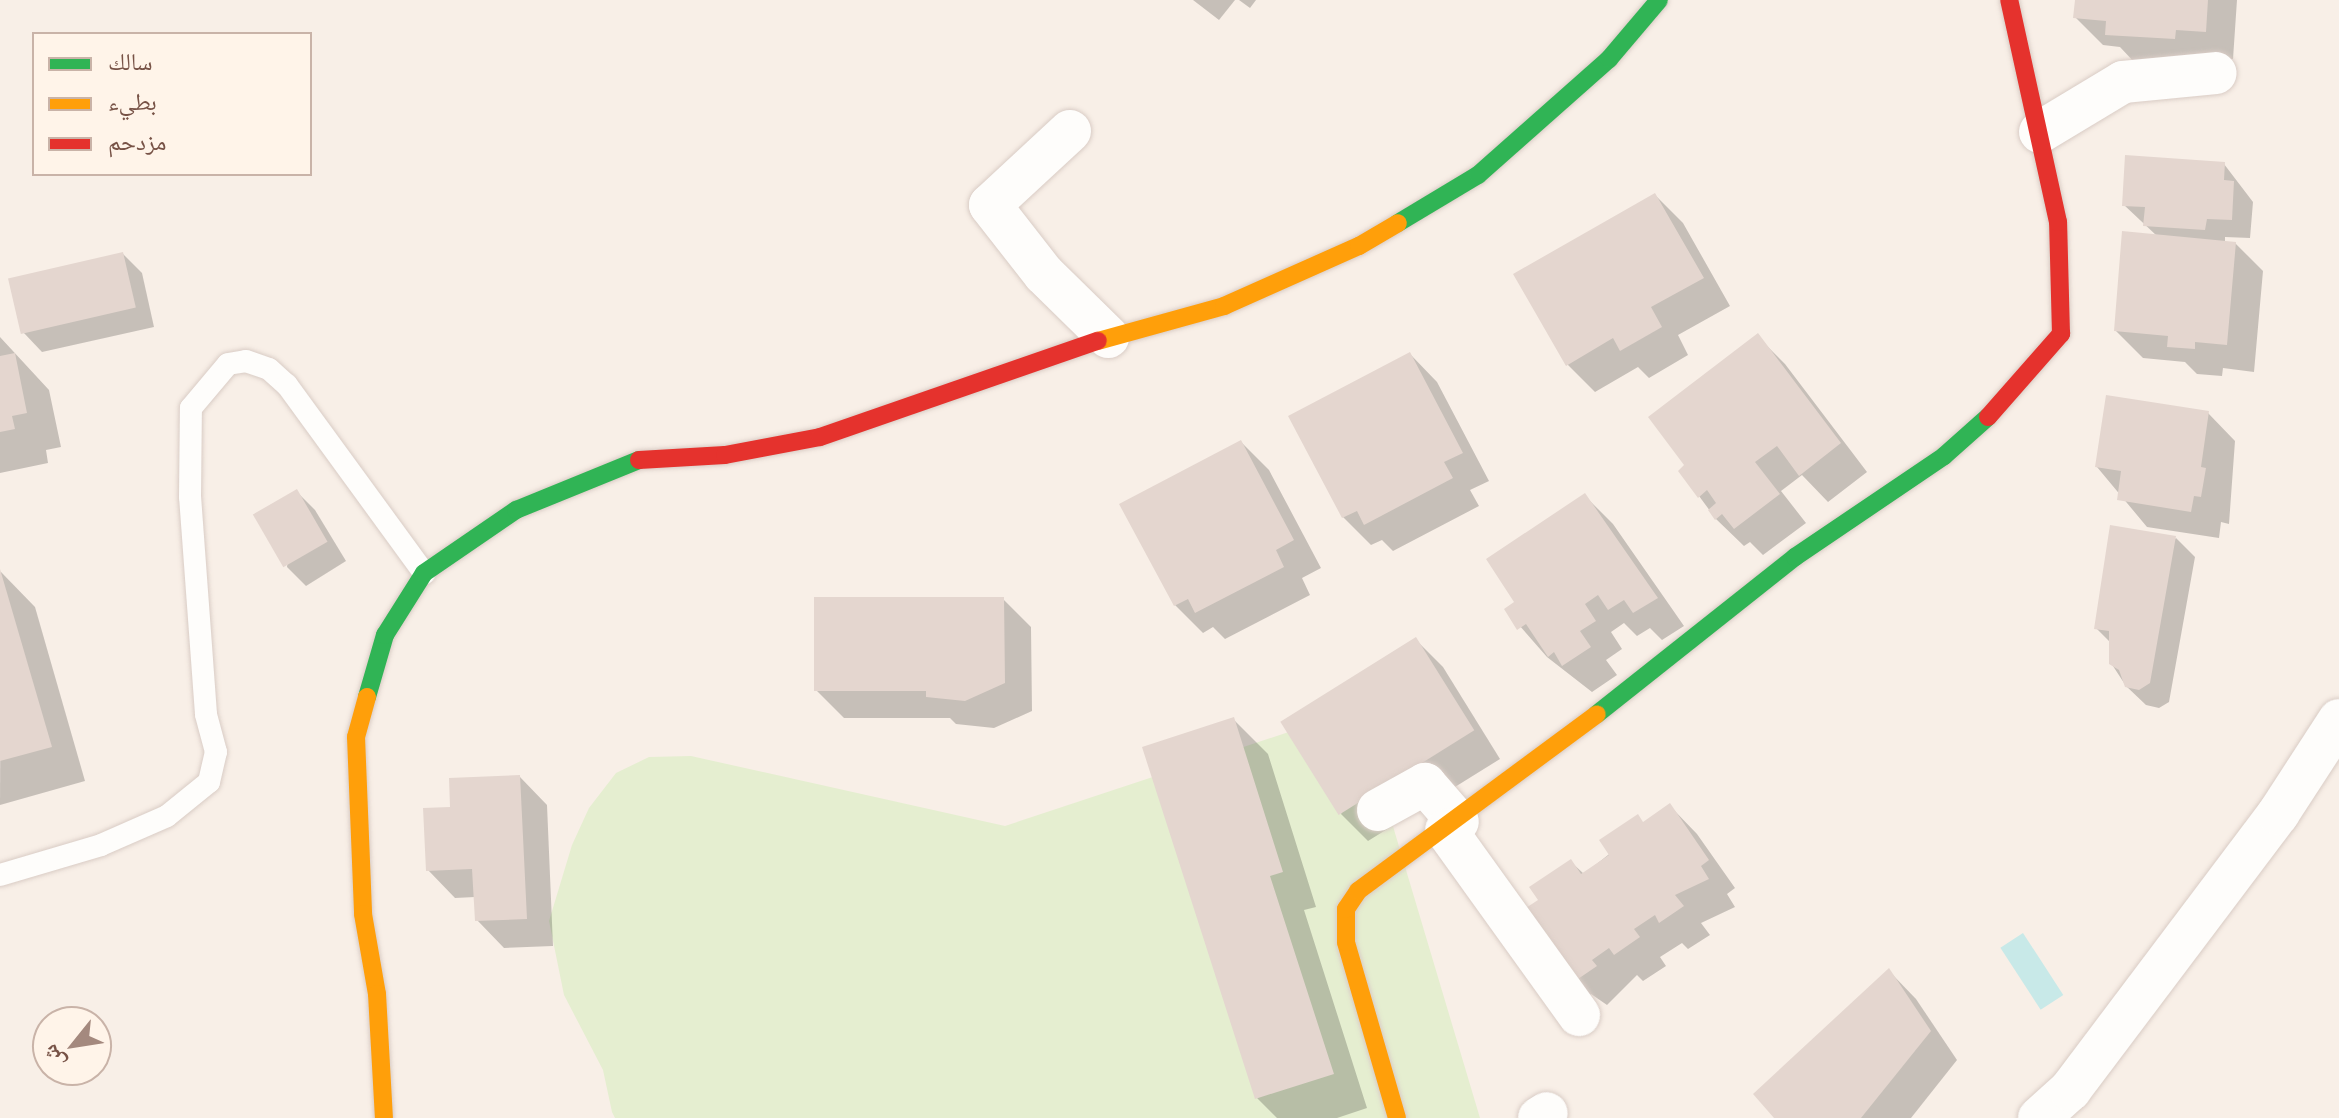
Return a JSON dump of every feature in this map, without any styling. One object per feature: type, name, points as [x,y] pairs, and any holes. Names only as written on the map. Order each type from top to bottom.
[{"type":"street","points":[[384,1118],[377,994],[363,914],[356,737],[385,635],[424,573],[516,510],[647,457],[725,455],[820,437],[1108,337],[1224,306],[1359,246],[1478,175],[1609,59],[1659,0]]},
{"type":"street","points":[[1397,1118],[1346,942],[1346,909],[1358,891],[1452,826],[1699,638],[1795,557],[1944,456],[2028,374],[2061,334],[2058,222],[2009,0]]},
{"type":"street","points":[[2040,132],[2123,82],[2216,73]]},
{"type":"street","points":[[1070,131],[990,205],[1044,274],[1108,337]]},
{"type":"street","points":[[2039,1118],[2070,1090],[2278,814],[2339,720]]},
{"type":"street","points":[[1378,810],[1425,784],[1579,1015]]},
{"type":"lane","points":[[0,875],[101,845],[167,816],[209,782],[216,752],[206,714],[190,497],[191,408],[228,364],[257,365],[287,385],[424,573]]},
{"type":"green space","points":[[1358,709],[1480,1118],[615,1118],[603,1070],[564,995],[549,921],[572,845],[589,808],[616,773],[649,757],[691,756],[1005,826]]},
{"type":"water","points":[[2023,933],[2063,995],[2041,1010],[2000,948]]},
{"type":"building","points":[[2075,0],[2208,0],[2206,32],[2176,30],[2175,39],[2105,35],[2106,21],[2073,18]]},
{"type":"building","points":[[2125,155],[2225,162],[2224,180],[2234,181],[2232,220],[2207,219],[2205,230],[2143,226],[2145,207],[2122,206]]},
{"type":"building","points":[[1655,193],[1704,278],[1651,307],[1662,327],[1620,351],[1613,338],[1566,366],[1513,274]]},
{"type":"building","points":[[2122,231],[2236,242],[2227,345],[2195,342],[2195,349],[2167,347],[2168,336],[2114,331]]},
{"type":"building","points":[[123,252],[136,308],[21,334],[8,279]]},
{"type":"building","points":[[1758,333],[1841,443],[1799,476],[1777,446],[1755,462],[1780,494],[1734,529],[1722,514],[1715,520],[1708,510],[1716,503],[1707,490],[1698,498],[1678,471],[1684,465],[1648,417]]},
{"type":"building","points":[[1410,352],[1463,453],[1444,462],[1453,478],[1364,525],[1357,511],[1342,518],[1288,416]]},
{"type":"building","points":[[15,353],[27,413],[12,416],[15,429],[0,432],[0,356]]},
{"type":"building","points":[[2106,395],[2209,411],[2201,467],[2206,468],[2201,497],[2194,496],[2191,512],[2117,500],[2121,471],[2095,467]]},
{"type":"building","points":[[1241,440],[1294,540],[1276,550],[1284,567],[1195,613],[1188,599],[1174,606],[1119,504]]},
{"type":"building","points":[[297,489],[328,542],[283,567],[253,514]]},
{"type":"building","points":[[1585,493],[1658,598],[1633,613],[1624,600],[1608,610],[1598,595],[1585,604],[1596,621],[1580,631],[1591,647],[1562,666],[1554,652],[1548,657],[1526,624],[1517,630],[1504,609],[1514,602],[1486,559]]},
{"type":"building","points":[[2110,525],[2176,536],[2150,683],[2139,690],[2125,687],[2119,670],[2109,664],[2109,631],[2094,629]]},
{"type":"building","points":[[0,569],[52,747],[0,761]]},
{"type":"building","points":[[814,597],[1004,597],[1005,683],[965,701],[926,697],[926,691],[814,691]]},
{"type":"building","points":[[1416,637],[1474,730],[1339,815],[1280,722]]},
{"type":"building","points":[[1234,717],[1283,872],[1270,876],[1334,1074],[1255,1099],[1142,747]]},
{"type":"building","points":[[520,775],[527,919],[475,921],[472,869],[426,871],[423,808],[450,807],[449,778]]},
{"type":"building","points":[[1670,803],[1709,860],[1701,866],[1709,879],[1675,895],[1684,906],[1659,923],[1655,915],[1634,929],[1640,937],[1614,955],[1609,948],[1592,960],[1597,966],[1578,979],[1515,915],[1538,900],[1529,887],[1571,859],[1581,874],[1609,855],[1599,840],[1638,814],[1643,822]]},
{"type":"building","points":[[1889,968],[1931,1031],[1861,1118],[1774,1118],[1753,1094]]},
{"type":"traffic: fast","points":[[1398,223],[1478,175],[1609,59],[1659,0]]},
{"type":"traffic: fast","points":[[1597,714],[1795,557],[1944,456],[1988,417]]},
{"type":"traffic: fast","points":[[367,697],[385,635],[424,573],[516,510],[639,460]]},
{"type":"traffic: slow","points":[[1098,341],[1224,306],[1359,246],[1398,223]]},
{"type":"traffic: slow","points":[[367,697],[356,737],[363,914],[377,994],[384,1118]]},
{"type":"traffic: slow","points":[[1397,1118],[1346,942],[1346,909],[1358,891],[1597,714]]},
{"type":"traffic: jam","points":[[1988,417],[2061,334],[2058,222],[2009,0]]},
{"type":"traffic: jam","points":[[639,460],[725,455],[820,437],[1098,341]]}]
